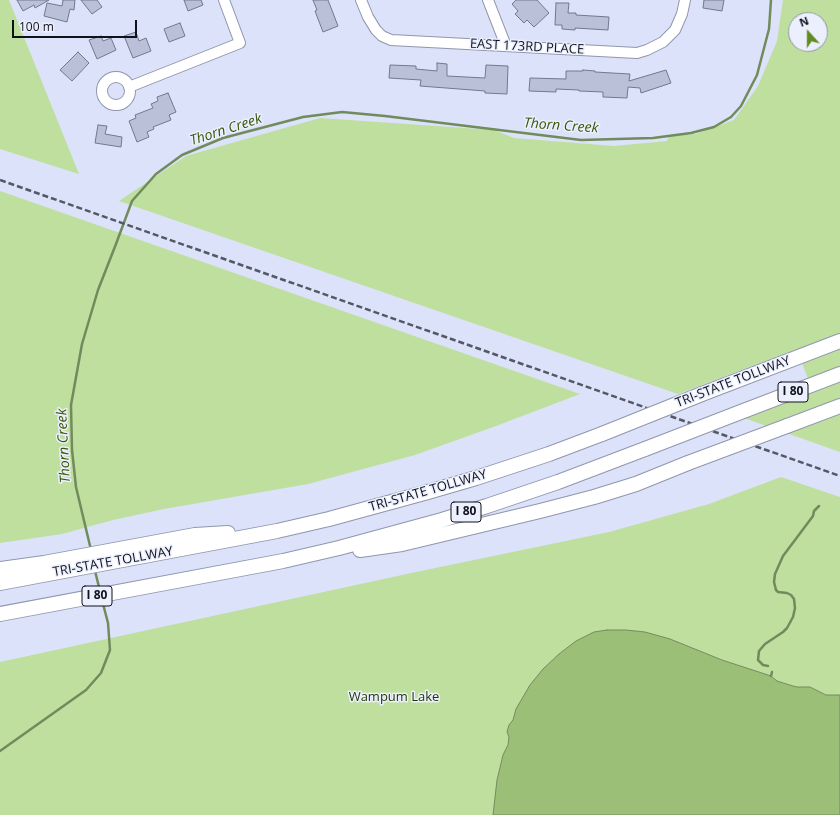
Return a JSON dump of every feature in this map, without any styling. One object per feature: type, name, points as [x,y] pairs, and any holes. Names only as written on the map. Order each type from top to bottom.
[{"type":"highway","points":[[774,366],[840,332]]},
{"type":"highway","name":"TRI-STATE TOLLWAY","points":[[0,583],[45,568],[135,552],[195,535],[276,531],[329,519],[435,490],[513,466],[602,434],[840,340]]},
{"type":"highway","name":"I 80","points":[[0,614],[283,561],[339,548],[442,520],[531,491],[840,374]]},
{"type":"highway","points":[[283,561],[402,544],[465,530],[594,497],[636,484],[840,406]]},
{"type":"highway","points":[[0,569],[45,568]]},
{"type":"highway","points":[[0,620],[32,609]]},
{"type":"street","points":[[129,87],[240,43],[224,0]]},
{"type":"street","name":"EAST 173RD PLACE","points":[[361,0],[368,17],[376,30],[382,36],[391,40],[637,53],[663,42],[675,30],[682,14],[684,0]]},
{"type":"street","points":[[488,0],[506,46]]},
{"type":"green space","points":[[0,0],[9,0],[79,174],[0,149]]},
{"type":"green space","points":[[783,0],[840,0],[840,452],[744,418],[812,390],[797,349],[678,394],[119,201],[186,156],[320,118],[494,130],[514,138],[614,146],[667,141],[669,136],[696,134],[734,120],[758,86],[777,41]]},
{"type":"green space","points":[[0,191],[580,394],[415,455],[308,484],[164,509],[113,520],[62,534],[0,543]]},
{"type":"green space","name":"Wampum Lake","points":[[781,477],[840,497],[840,695],[826,695],[810,687],[797,688],[777,681],[771,676],[722,660],[670,639],[645,632],[626,630],[594,632],[576,641],[543,669],[530,685],[516,709],[513,720],[507,732],[509,737],[508,745],[503,755],[497,780],[493,815],[0,815],[0,662],[609,532],[709,504]]},
{"type":"shaded area","points":[[607,630],[645,632],[670,639],[722,660],[771,676],[777,681],[797,687],[810,687],[826,695],[840,695],[840,815],[493,815],[497,780],[503,755],[508,745],[509,737],[507,732],[509,725],[513,720],[516,709],[530,685],[543,669],[576,641],[594,632]]},
{"type":"building","points":[[17,0],[49,0],[35,8],[34,5],[23,11]]},
{"type":"building","points":[[63,0],[75,0],[74,10],[70,9],[67,22],[44,16],[47,3],[62,6]]},
{"type":"building","points":[[81,0],[97,0],[102,7],[92,14]]},
{"type":"building","points":[[184,0],[201,0],[203,5],[188,11]]},
{"type":"building","points":[[313,0],[328,0],[338,26],[323,32],[315,11],[317,10]]},
{"type":"building","points":[[516,0],[537,0],[549,13],[534,27],[527,20],[524,23],[515,14],[518,11],[512,4]]},
{"type":"building","points":[[704,0],[724,0],[722,11],[703,8]]},
{"type":"building","points":[[556,3],[569,3],[568,13],[576,13],[576,15],[609,17],[608,30],[575,28],[575,30],[562,29],[562,25],[555,25]]},
{"type":"building","points":[[180,23],[185,36],[169,42],[164,29]]},
{"type":"building","points":[[136,32],[139,41],[146,38],[151,51],[133,58],[124,36]]},
{"type":"building","points":[[101,36],[103,41],[111,38],[116,50],[97,59],[89,40]]},
{"type":"building","points":[[78,52],[89,63],[72,81],[60,70]]},
{"type":"building","points":[[437,63],[447,64],[447,76],[485,78],[486,65],[508,66],[507,94],[420,86],[421,80],[389,78],[390,65],[416,66],[416,69],[437,71]]},
{"type":"building","points":[[583,70],[630,74],[629,81],[666,70],[671,83],[641,93],[640,88],[628,87],[627,98],[603,97],[603,92],[579,90],[556,89],[556,92],[529,91],[530,78],[566,79],[566,71]]},
{"type":"building","points":[[168,93],[176,112],[169,115],[171,120],[153,127],[154,129],[147,132],[149,137],[137,142],[129,121],[136,118],[135,115],[153,108],[151,104],[158,101],[157,97]]},
{"type":"building","points":[[98,125],[107,126],[105,134],[122,137],[121,147],[95,143]]},
{"type":"waterway","name":"Thorn Creek","points":[[91,550],[76,487],[72,450],[71,405],[82,344],[98,290],[132,201],[156,174],[182,155],[223,138],[303,117],[342,112],[581,140],[653,138],[691,133],[714,127],[731,117],[741,106],[757,75],[769,29],[771,0]]},
{"type":"waterway","points":[[768,666],[763,665],[758,660],[759,651],[765,644],[787,628],[793,617],[795,608],[794,599],[791,595],[778,592],[776,590],[774,582],[775,574],[783,556],[819,506]]},
{"type":"waterway","name":"Thorn Creek","points":[[95,571],[100,591]]},
{"type":"waterway","name":"Thorn Creek","points":[[0,751],[86,690],[101,673],[110,650],[108,623],[102,600]]},
{"type":"waterway","points":[[771,676],[772,672]]},
{"type":"railway","points":[[0,180],[840,476]]}]
